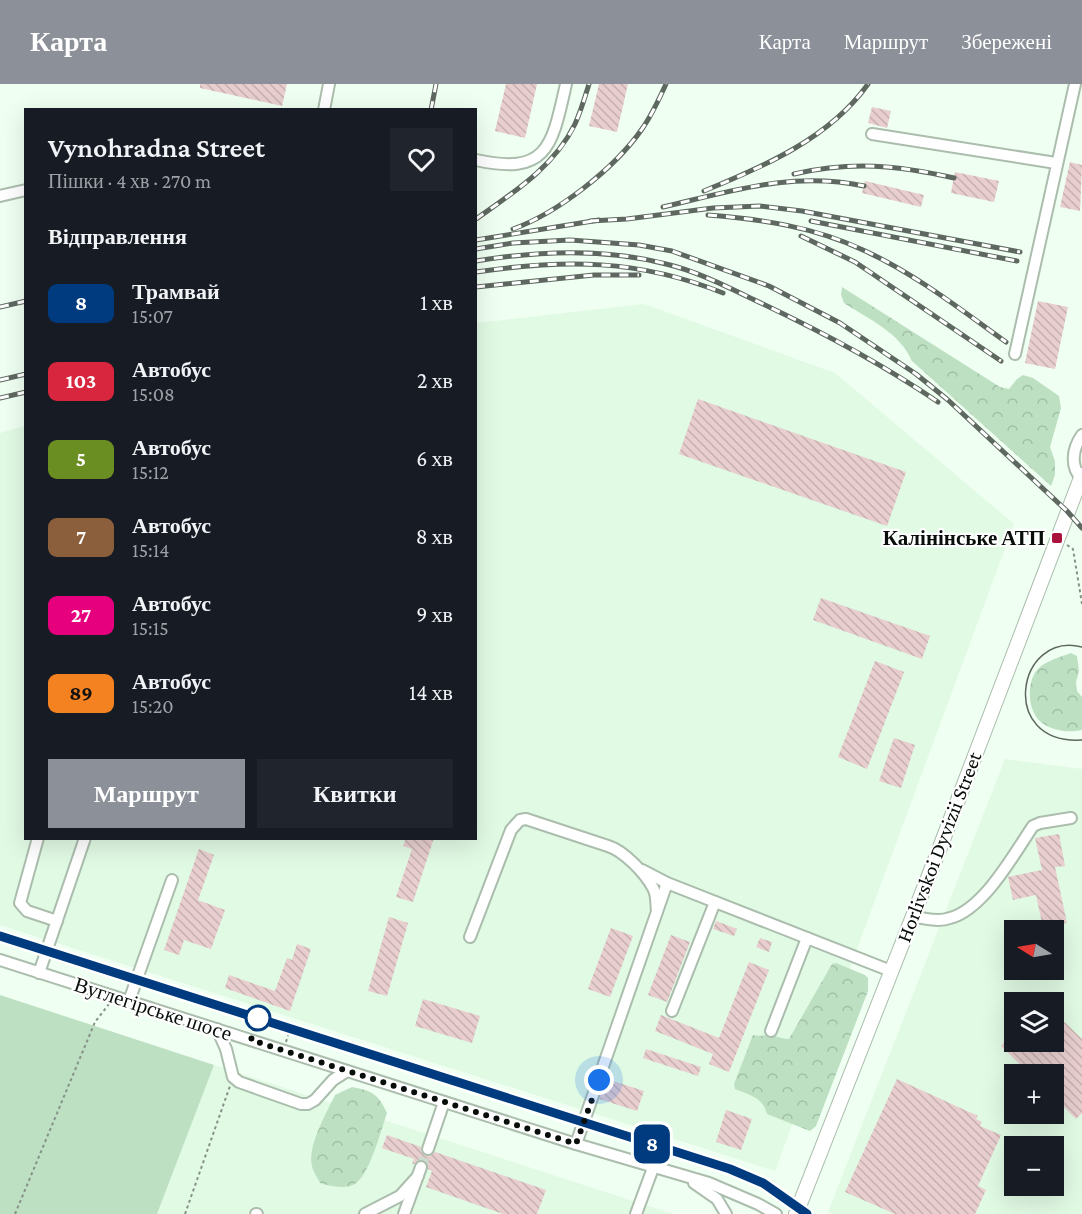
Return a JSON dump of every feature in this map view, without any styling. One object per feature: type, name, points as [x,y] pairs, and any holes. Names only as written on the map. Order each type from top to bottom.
[{"type":"main road","name":"Horlivskoi Dyvizii Street","points":[[796,1214],[1081,477]]},
{"type":"street","points":[[324,108],[329,84]]},
{"type":"street","points":[[477,160],[511,165],[528,163],[540,154],[550,141],[556,126],[566,84]]},
{"type":"street","points":[[1015,354],[1075,84]]},
{"type":"street","points":[[872,134],[1056,163]]},
{"type":"street","points":[[0,196],[24,190]]},
{"type":"street","points":[[1081,477],[1073,466],[1073,455],[1082,435]]},
{"type":"street","points":[[913,916],[924,919],[950,919],[976,905],[1033,826],[1071,818]]},
{"type":"street","points":[[470,937],[511,830],[520,820],[526,819],[538,821],[614,848],[627,856],[653,887],[657,911]]},
{"type":"street","points":[[37,840],[20,903],[27,911],[57,921]]},
{"type":"street","points":[[39,973],[85,840]]},
{"type":"street","points":[[634,865],[667,883],[891,971]]},
{"type":"street","points":[[129,1001],[172,880]]},
{"type":"street","points":[[576,1144],[667,883]]},
{"type":"street","points":[[672,1011],[715,902]]},
{"type":"street","points":[[771,1031],[807,938]]},
{"type":"street","name":"Вуглегірське шосе","points":[[0,960],[576,1144],[684,1176],[733,1193],[776,1214]]},
{"type":"street","points":[[217,1029],[226,1049],[233,1077],[239,1082],[301,1104],[315,1100],[333,1080],[347,1071]]},
{"type":"street","points":[[428,1149],[444,1101]]},
{"type":"street","points":[[636,1214],[653,1168]]},
{"type":"street","points":[[365,1214],[400,1196],[419,1172],[404,1214]]},
{"type":"street","points":[[684,1176],[717,1199],[726,1214]]},
{"type":"path","points":[[1057,538],[1073,549],[1082,604]]},
{"type":"path","points":[[15,1214],[95,1022],[107,1009],[112,996]]},
{"type":"path","points":[[284,1050],[293,1020]]},
{"type":"path","points":[[185,1214],[233,1077]]},
{"type":"shaded area","points":[[644,304],[835,373],[1014,524],[775,1171],[0,925],[0,433],[24,426],[24,840],[477,840],[477,323]]},
{"type":"shaded area","points":[[1005,759],[1082,769],[1082,1214],[833,1214],[828,1212]]},
{"type":"shaded area","points":[[214,1065],[673,1214],[157,1214]]},
{"type":"green space","points":[[842,287],[1000,387],[1009,389],[1023,375],[1033,378],[1059,396],[1061,408],[1050,447],[1055,461],[1055,475],[1051,486],[912,361],[900,342],[873,321],[844,303],[841,295]]},
{"type":"green space","points":[[1071,653],[1077,656],[1079,671],[1076,682],[1077,691],[1082,697],[1082,730],[1066,731],[1055,729],[1041,722],[1033,711],[1030,690],[1033,676],[1040,667]]},
{"type":"green space","points":[[836,963],[865,975],[868,978],[868,991],[816,1126],[810,1131],[767,1114],[759,1100],[735,1089],[734,1084],[753,1035],[771,1035],[789,1039],[832,964]]},
{"type":"green space","points":[[0,995],[214,1065],[157,1214],[0,1214]]},
{"type":"green space","points":[[352,1087],[374,1094],[381,1101],[387,1113],[378,1141],[359,1181],[353,1185],[340,1187],[320,1183],[313,1170],[311,1158],[315,1139],[335,1095]]},
{"type":"building","points":[[200,84],[287,84],[282,106],[200,88]]},
{"type":"building","points":[[506,84],[537,84],[525,138],[495,131]]},
{"type":"building","points":[[599,84],[628,84],[617,132],[589,126]]},
{"type":"building","points":[[872,107],[891,111],[887,128],[868,123]]},
{"type":"building","points":[[1070,162],[1082,165],[1080,211],[1060,207]]},
{"type":"building","points":[[955,172],[999,181],[994,202],[951,193]]},
{"type":"building","points":[[865,181],[924,195],[921,207],[862,193]]},
{"type":"building","points":[[1038,301],[1068,307],[1055,369],[1025,363]]},
{"type":"building","points":[[698,399],[906,472],[887,526],[679,454]]},
{"type":"building","points":[[821,598],[930,636],[922,659],[813,620]]},
{"type":"building","points":[[875,661],[904,672],[867,769],[838,757]]},
{"type":"building","points":[[894,738],[915,745],[901,788],[879,781]]},
{"type":"building","points":[[1059,834],[1065,866],[1055,867],[1067,923],[1064,924],[1064,920],[1041,920],[1036,895],[1013,900],[1008,877],[1042,870],[1035,838]]},
{"type":"building","points":[[405,840],[433,840],[413,902],[396,897],[412,849],[403,846]]},
{"type":"building","points":[[199,849],[214,855],[198,900],[225,910],[211,949],[184,940],[179,955],[164,950]]},
{"type":"building","points":[[389,917],[408,923],[387,996],[368,991]]},
{"type":"building","points":[[716,921],[737,929],[734,936],[713,929]]},
{"type":"building","points":[[611,928],[633,936],[610,997],[588,989]]},
{"type":"building","points":[[671,935],[690,942],[667,1002],[648,995]]},
{"type":"building","points":[[760,938],[772,942],[769,952],[756,947]]},
{"type":"building","points":[[297,944],[311,949],[290,1011],[225,988],[229,975],[275,991],[287,958],[292,960]]},
{"type":"building","points":[[749,962],[769,970],[729,1072],[709,1064],[713,1054],[655,1031],[661,1015],[719,1038]]},
{"type":"building","points":[[423,999],[480,1016],[472,1043],[415,1026]]},
{"type":"building","points":[[1064,1022],[1082,1039],[1082,1113],[1076,1119],[1064,1107],[1064,1064],[1020,1064],[1007,1052],[1064,1052]]},
{"type":"building","points":[[646,1049],[701,1067],[698,1076],[643,1058]]},
{"type":"building","points":[[607,1079],[644,1091],[637,1111],[599,1099]]},
{"type":"building","points":[[897,1079],[978,1116],[976,1119],[982,1122],[980,1126],[1001,1135],[978,1186],[986,1190],[975,1214],[895,1214],[845,1192]]},
{"type":"building","points":[[726,1110],[752,1119],[741,1150],[716,1142]]},
{"type":"building","points":[[387,1135],[421,1147],[425,1156],[430,1156],[435,1152],[546,1190],[537,1214],[503,1214],[426,1187],[432,1171],[428,1169],[427,1163],[420,1160],[412,1164],[414,1159],[382,1148]]},
{"type":"tunnel","points":[[421,1167],[428,1149]]},
{"type":"tram line","points":[[1082,647],[1060,646],[1043,655],[1031,670],[1026,689],[1028,708],[1037,725],[1055,737],[1082,740]]},
{"type":"tram line","points":[[0,936],[730,1169],[763,1183],[807,1214]]},
{"type":"tram line","name":"8","points":[[0,936],[730,1169],[777,1191],[807,1214]]},
{"type":"railway","points":[[431,108],[436,84]]},
{"type":"railway","points":[[477,218],[532,178],[556,153],[575,124],[589,84]]},
{"type":"railway","points":[[513,229],[566,201],[617,159],[646,124],[666,84]]},
{"type":"railway","points":[[704,191],[749,172],[794,149],[835,120],[868,84]]},
{"type":"railway","points":[[794,174],[835,167],[874,166],[913,170],[954,178]]},
{"type":"railway","points":[[663,207],[738,189],[787,182],[838,182],[864,186]]},
{"type":"railway","points":[[590,221],[627,219],[713,208],[760,206],[802,211],[1020,252]]},
{"type":"railway","points":[[708,215],[787,225],[826,235],[863,250],[919,281],[1006,342]]},
{"type":"railway","points":[[477,240],[599,220]]},
{"type":"railway","points":[[811,221],[1017,261]]},
{"type":"railway","points":[[801,236],[855,262],[1001,361]]},
{"type":"railway","points":[[477,249],[513,243],[570,240],[639,245],[672,251],[769,286],[840,323],[916,374],[948,400],[1067,511],[1082,528]]},
{"type":"railway","points":[[477,261],[547,253],[595,253],[619,255],[679,267],[715,281],[808,326],[874,362],[938,402]]},
{"type":"railway","points":[[477,272],[540,265],[601,265],[661,274],[723,293]]},
{"type":"railway","points":[[477,287],[594,275],[639,275]]},
{"type":"railway","points":[[0,307],[24,301]]},
{"type":"railway","points":[[0,380],[24,374]]},
{"type":"railway","points":[[0,398],[24,392]]},
{"type":"place","name":"Калінінське АТП","points":[[1057,538]]},
{"type":"route","points":[[258,1018],[251,1040],[576,1144],[599,1080]]}]
